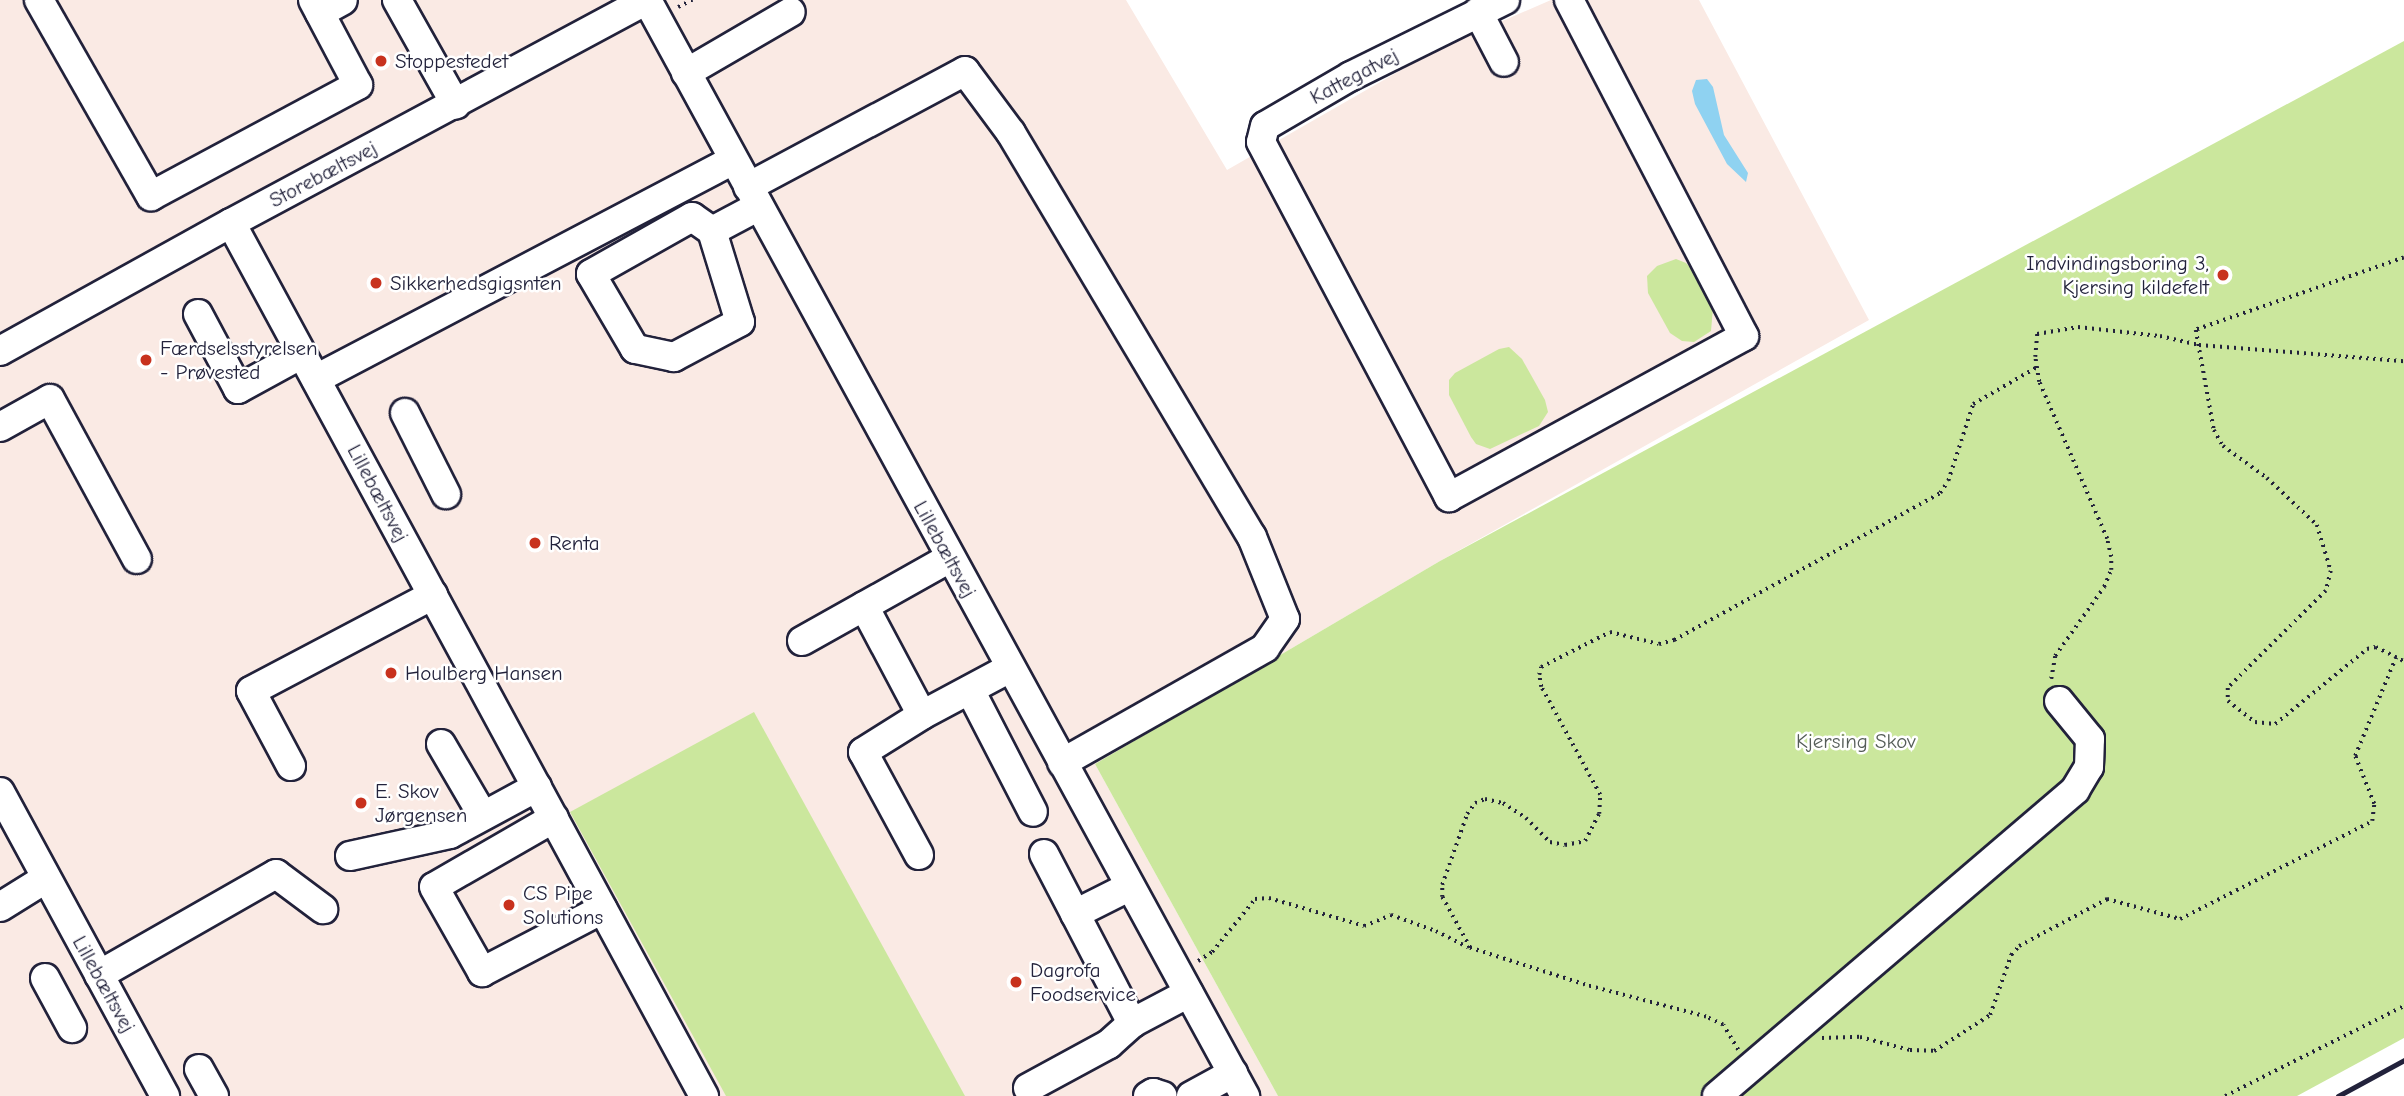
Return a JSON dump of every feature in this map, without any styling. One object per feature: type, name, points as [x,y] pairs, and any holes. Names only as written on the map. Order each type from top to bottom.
[{"type":"street","points":[[39,0],[151,196],[358,85],[325,4]]},
{"type":"street","points":[[397,0],[456,105]]},
{"type":"street","name":"Storebæltsvej","points":[[0,351],[231,223],[456,105],[647,0]]},
{"type":"street","name":"Lillebæltsvej","points":[[647,0],[1129,887],[1239,1084]]},
{"type":"street","name":"Kattegatvej","points":[[1505,0],[1351,76],[1265,126],[1261,142],[1449,496],[1744,336],[1569,0]]},
{"type":"street","points":[[686,73],[791,12]]},
{"type":"street","points":[[1478,12],[1504,62]]},
{"type":"street","points":[[712,231],[753,197],[965,71],[1011,133],[1252,537],[1285,619],[1265,648],[1062,763]]},
{"type":"street","points":[[316,379],[733,160]]},
{"type":"street","points":[[692,217],[712,231],[740,323],[674,357],[635,349],[591,274],[692,217]]},
{"type":"street","name":"Lillebæltsvej","points":[[231,223],[704,1096]]},
{"type":"street","points":[[198,314],[238,389],[302,354]]},
{"type":"street","points":[[0,427],[50,399],[137,559]]},
{"type":"street","points":[[405,413],[446,494]]},
{"type":"street","points":[[802,641],[950,558]]},
{"type":"street","points":[[291,766],[251,691],[433,595]]},
{"type":"street","points":[[864,606],[922,715]]},
{"type":"street","points":[[919,855],[863,752],[922,715],[1010,668]]},
{"type":"street","points":[[970,690],[1033,812]]},
{"type":"street","points":[[1717,1096],[2076,790],[2089,767],[2090,739],[2059,701]]},
{"type":"street","points":[[441,744],[483,816]]},
{"type":"street","points":[[350,856],[450,834],[537,787]]},
{"type":"street","name":"Lillebæltsvej","points":[[1,797],[165,1096]]},
{"type":"street","points":[[554,818],[434,887],[482,972],[603,909]]},
{"type":"street","points":[[1044,854],[1132,1023]]},
{"type":"street","points":[[99,975],[276,874],[323,909]]},
{"type":"street","points":[[0,907],[46,879]]},
{"type":"street","points":[[1075,914],[1129,887]]},
{"type":"street","points":[[45,978],[72,1028]]},
{"type":"street","points":[[1028,1088],[1109,1044],[1184,984]]},
{"type":"street","points":[[199,1069],[214,1096]]},
{"type":"street","points":[[1191,1096],[1239,1084]]},
{"type":"street","points":[[1148,1096],[1153,1093],[1163,1096]]},
{"type":"path","points":[[2404,258],[2196,330],[2214,430],[2223,446],[2267,478],[2317,525],[2331,571],[2326,591],[2228,688],[2228,701],[2255,722],[2275,724],[2367,649],[2376,647],[2404,661]]},
{"type":"path","points":[[2059,701],[2051,681],[2055,656],[2104,587],[2111,570],[2111,556],[2107,539],[2039,382],[2037,334],[2078,327],[2160,336],[2199,345],[2404,361]]},
{"type":"path","points":[[1470,948],[1442,897],[1442,886],[1467,814],[1475,803],[1485,799],[1503,803],[1526,818],[1550,842],[1565,845],[1585,841],[1599,814],[1600,796],[1541,687],[1541,667],[1610,632],[1659,644],[1674,640],[1940,493],[1948,481],[1973,404],[2037,368]]},
{"type":"path","points":[[1785,1038],[1860,1037],[1910,1049],[1934,1051],[1990,1015],[2011,955],[2020,946],[2107,899],[2180,919],[2372,821],[2374,804],[2355,756],[2396,657]]},
{"type":"path","points":[[1184,984],[1255,899],[1269,898],[1364,926],[1391,915],[1436,931],[1470,948],[1585,985],[1706,1017],[1723,1025],[1749,1069]]},
{"type":"path","points":[[2225,1096],[2404,1006]]},
{"type":"shaded area","points":[[0,0],[1126,0],[1227,170],[1436,50],[1551,0],[1699,0],[1869,320],[1440,561],[1095,764],[1278,1096],[0,1096]]},
{"type":"green space","name":"Kjersing Skov","points":[[2404,41],[2404,1038],[2297,1096],[1278,1096],[1095,764],[1440,561]]},
{"type":"green space","points":[[1676,259],[1686,263],[1695,273],[1713,308],[1711,331],[1694,342],[1682,341],[1670,333],[1648,293],[1647,276],[1657,266]]},
{"type":"green space","points":[[1509,347],[1522,359],[1545,400],[1548,412],[1539,426],[1490,449],[1476,444],[1471,437],[1449,395],[1449,380],[1455,373],[1499,349]]},
{"type":"green space","points":[[754,712],[965,1096],[726,1096],[570,812]]},
{"type":"water","points":[[1707,79],[1713,87],[1724,135],[1748,173],[1746,182],[1727,164],[1695,104],[1692,91],[1696,80]]},
{"type":"railway","points":[[2338,1096],[2404,1060]]},
{"type":"place","name":"Stoppestedet","points":[[381,61]]},
{"type":"place","name":"Indvindingsboring 3, Kjersing kildefelt","points":[[2223,275]]},
{"type":"place","name":"Sikkerhedsgigsnten","points":[[376,283]]},
{"type":"place","name":"Færdselsstyrelsen - Prøvested","points":[[146,360]]},
{"type":"place","name":"Renta","points":[[535,543]]},
{"type":"place","name":"Houlberg Hansen","points":[[391,673]]},
{"type":"place","name":"E. Skov Jørgensen","points":[[361,803]]},
{"type":"place","name":"CS Pipe Solutions","points":[[509,905]]},
{"type":"place","name":"Dagrofa Foodservice","points":[[1016,982]]}]
